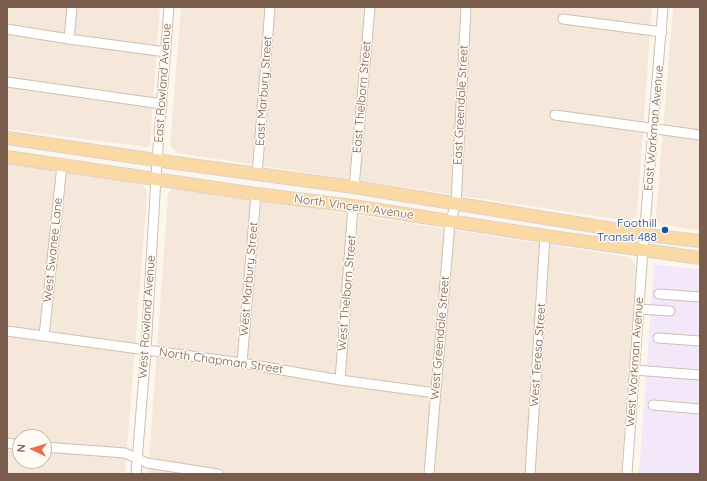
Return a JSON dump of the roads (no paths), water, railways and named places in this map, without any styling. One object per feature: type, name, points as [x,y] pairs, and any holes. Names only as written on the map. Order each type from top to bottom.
[{"type":"main road","name":"North Vincent Avenue","points":[[7,138],[258,175],[354,187],[547,217],[644,234],[700,241]]},
{"type":"main road","name":"North Vincent Avenue","points":[[7,157],[156,180],[354,206],[450,222],[700,258]]},
{"type":"street","points":[[69,39],[72,7]]},
{"type":"street","name":"East Rowland Avenue","points":[[157,160],[169,7]]},
{"type":"street","name":"East Marbury Street","points":[[258,175],[270,7]]},
{"type":"street","name":"East Thelborn Street","points":[[354,187],[370,7]]},
{"type":"street","name":"East Greendale Street","points":[[456,204],[466,7]]},
{"type":"street","name":"East Workman Avenue","points":[[643,250],[663,7]]},
{"type":"street","points":[[563,19],[662,32]]},
{"type":"street","points":[[7,29],[166,52]]},
{"type":"street","points":[[7,82],[162,104]]},
{"type":"street","points":[[555,115],[700,136]]},
{"type":"street","name":"West Rowland Avenue","points":[[136,474],[146,350],[157,160]]},
{"type":"street","name":"West Swanee Lane","points":[[44,336],[62,165]]},
{"type":"street","name":"West Marbury Street","points":[[242,363],[256,194]]},
{"type":"street","name":"West Greendale Street","points":[[429,474],[450,222],[456,204]]},
{"type":"street","name":"West Thelborn Street","points":[[340,380],[354,206]]},
{"type":"street","name":"West Teresa Street","points":[[530,474],[545,236]]},
{"type":"street","name":"West Workman Avenue","points":[[627,474],[643,250]]},
{"type":"street","points":[[658,294],[700,296]]},
{"type":"street","points":[[639,309],[670,311]]},
{"type":"street","name":"North Chapman Street","points":[[7,331],[242,363],[340,380],[436,393]]},
{"type":"street","points":[[658,338],[700,341]]},
{"type":"street","points":[[634,370],[700,375]]},
{"type":"street","points":[[653,405],[700,409]]},
{"type":"street","points":[[52,448],[125,453],[148,463],[218,474]]},
{"type":"place","name":"Foothill Transit 488","points":[[665,230]]}]
